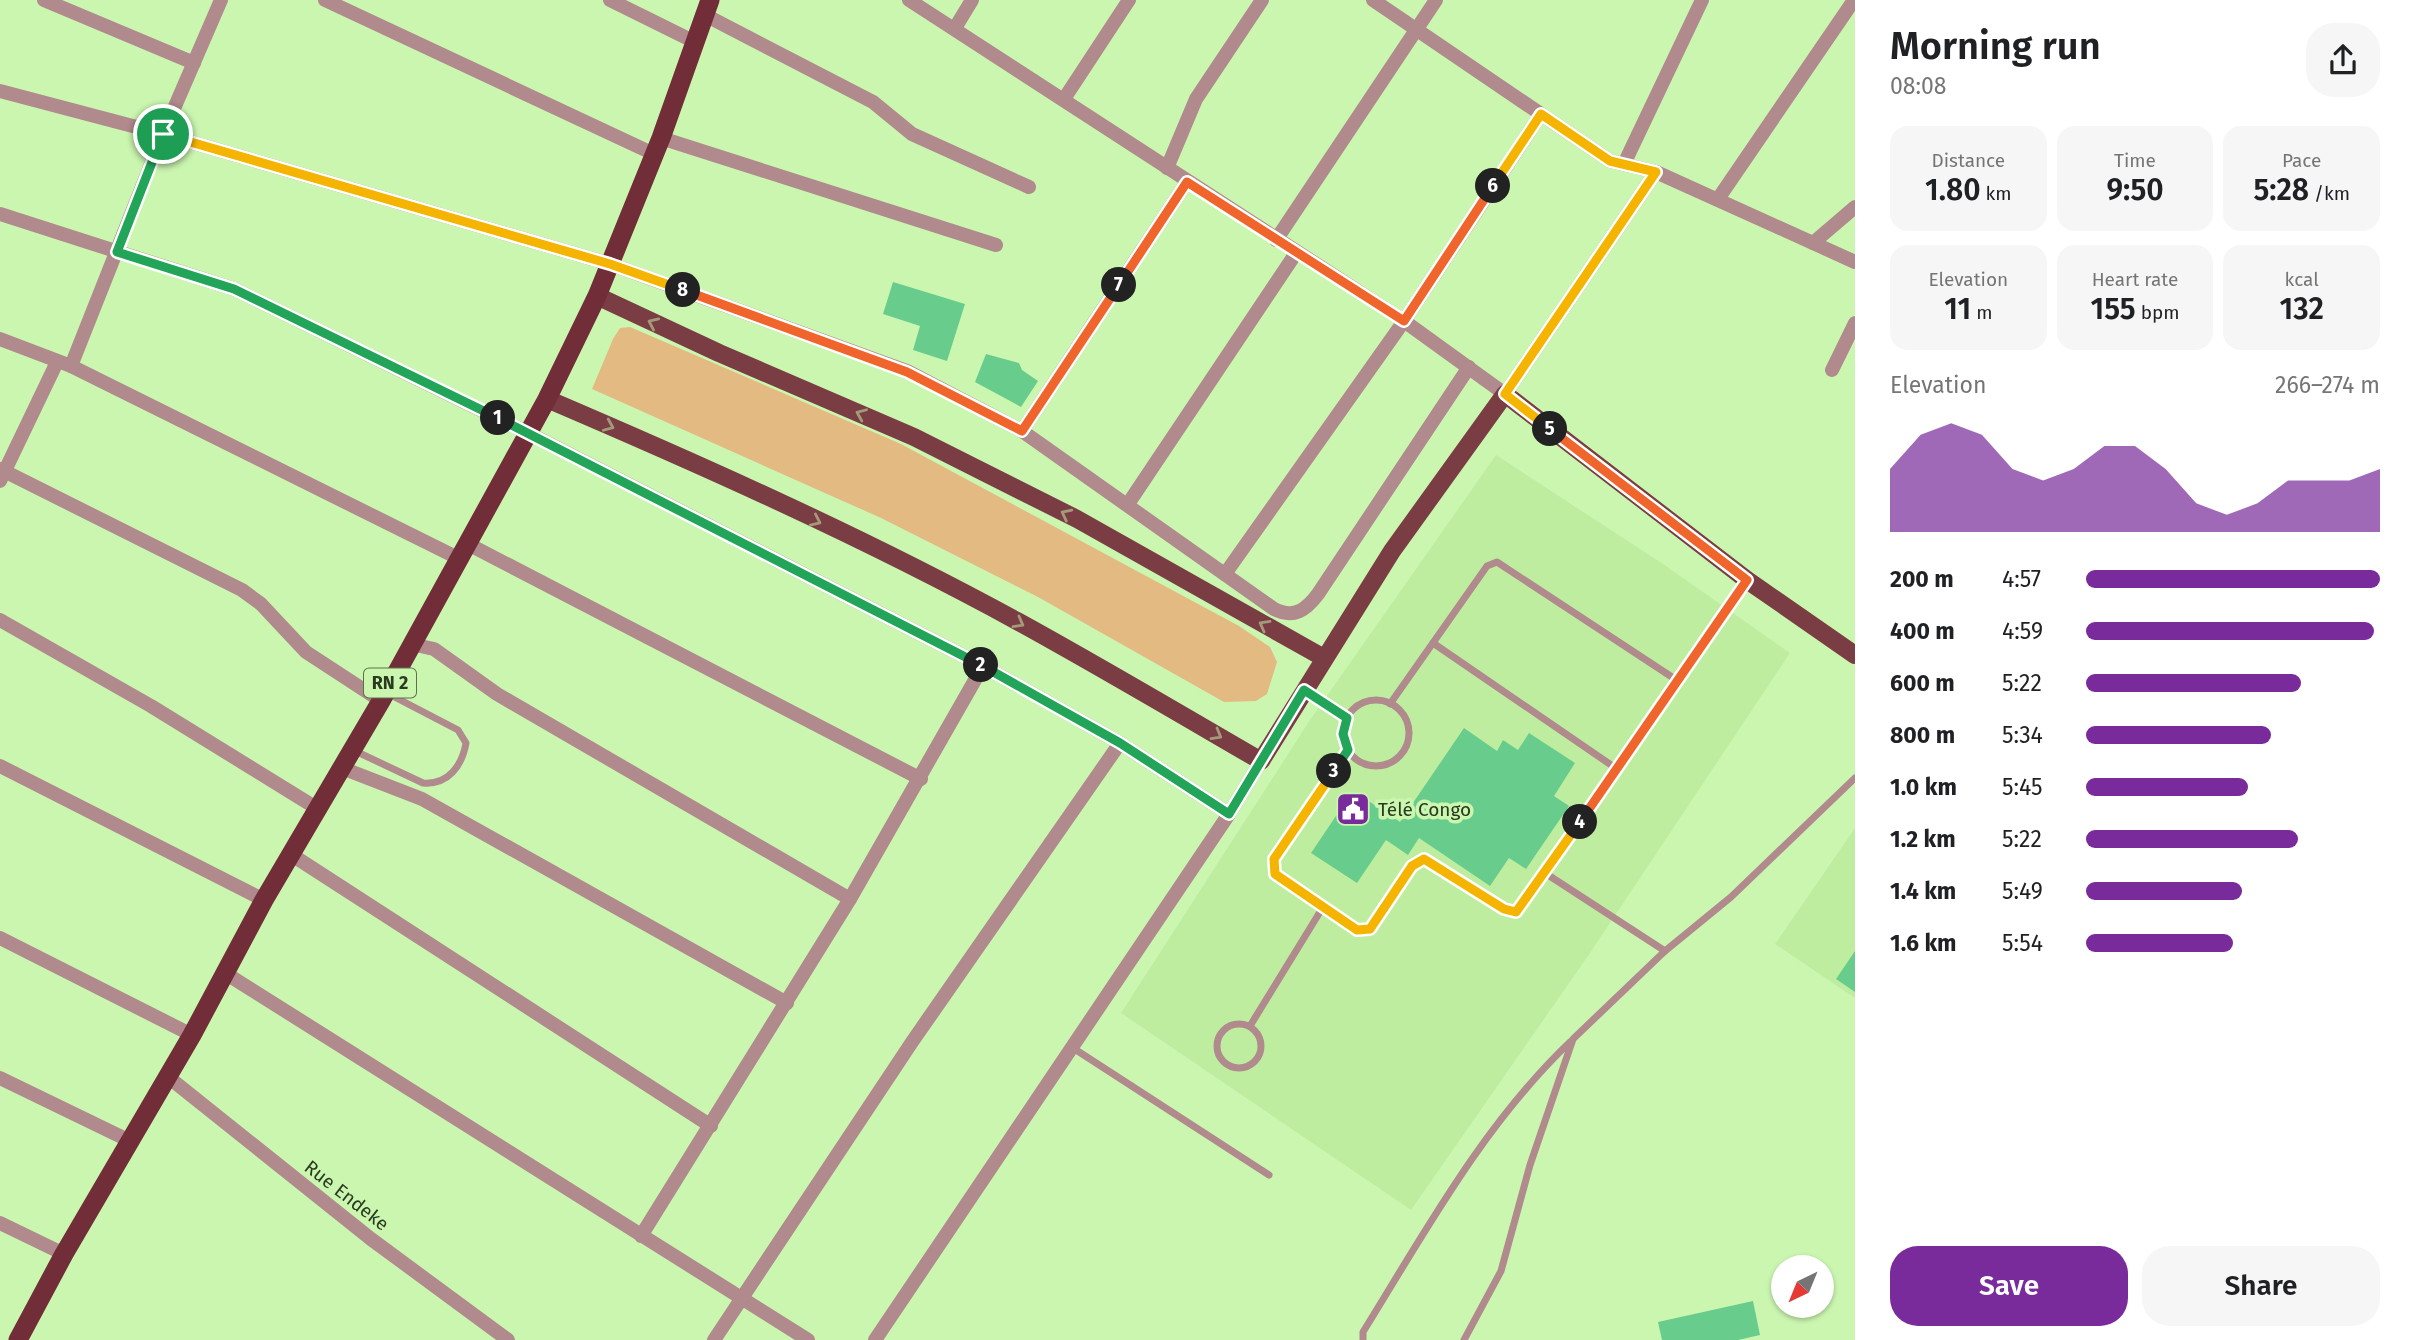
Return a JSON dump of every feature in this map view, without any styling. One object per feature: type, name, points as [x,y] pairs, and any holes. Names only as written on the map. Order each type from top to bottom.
[{"type":"highway","name":"RN 2","points":[[18,1340],[64,1254],[192,1035],[264,900],[383,697],[547,399],[597,296],[658,146],[707,7]]},
{"type":"main road","points":[[597,296],[719,354],[914,436],[1077,519],[1324,658]]},
{"type":"main road","points":[[547,399],[681,457],[1016,621],[1261,761],[1324,658],[1427,500],[1505,394],[1747,580],[1855,655]]},
{"type":"street","points":[[44,0],[194,62]]},
{"type":"street","points":[[221,0],[163,134],[117,252],[64,364],[2,474],[242,590],[261,604],[306,652],[383,697]]},
{"type":"street","points":[[325,0],[658,146],[996,245]]},
{"type":"street","points":[[610,0],[695,42]]},
{"type":"street","points":[[909,0],[1404,321],[1505,394],[1656,172]]},
{"type":"street","points":[[955,28],[972,0]]},
{"type":"street","points":[[1065,99],[1129,0]]},
{"type":"street","points":[[1167,168],[1196,99],[1262,0]]},
{"type":"street","points":[[1373,0],[1596,153],[1656,172],[1855,262]]},
{"type":"street","points":[[1276,240],[1436,0]]},
{"type":"street","points":[[1624,164],[1702,0]]},
{"type":"street","points":[[1718,199],[1854,0]]},
{"type":"street","points":[[707,7],[873,103],[912,134],[1029,187]]},
{"type":"street","points":[[0,91],[163,134],[610,264],[907,372],[1022,431],[1282,613],[1295,614],[1310,605],[1469,368]]},
{"type":"street","points":[[1225,574],[1404,321],[1541,114]]},
{"type":"street","points":[[1022,431],[1187,182]]},
{"type":"street","points":[[1813,243],[1855,207]]},
{"type":"street","points":[[0,214],[234,289],[528,433],[983,666],[1120,743],[1229,814]]},
{"type":"street","points":[[1128,504],[1296,253]]},
{"type":"street","points":[[1832,370],[1855,323]]},
{"type":"street","points":[[0,339],[64,364],[464,552],[921,779]]},
{"type":"street","points":[[0,620],[151,706],[318,809]]},
{"type":"street","points":[[411,644],[434,649],[497,694],[850,899]]},
{"type":"street","points":[[641,1236],[788,1003],[921,779],[983,666]]},
{"type":"street","points":[[714,1340],[912,1042],[1120,743]]},
{"type":"street","points":[[875,1340],[1229,814],[1261,761]]},
{"type":"street","points":[[0,766],[264,900]]},
{"type":"street","points":[[342,768],[422,799],[788,1003]]},
{"type":"street","points":[[292,855],[710,1126]]},
{"type":"street","points":[[0,938],[192,1035]]},
{"type":"street","points":[[225,973],[432,1100],[741,1300],[808,1340]]},
{"type":"street","name":"Rue Endeke","points":[[166,1076],[371,1239],[508,1340]]},
{"type":"street","points":[[0,1078],[130,1141]]},
{"type":"street","points":[[0,1223],[64,1254]]},
{"type":"lane","points":[[1390,704],[1487,566],[1497,562],[1678,681]]},
{"type":"lane","points":[[1348,750],[1274,859],[1275,874],[1357,930],[1370,929],[1412,866],[1424,859],[1504,909],[1516,912],[1747,580]]},
{"type":"lane","points":[[1433,643],[1617,769]]},
{"type":"lane","points":[[1304,690],[1347,718]]},
{"type":"lane","points":[[352,750],[423,783],[435,784],[449,777],[464,754],[466,743],[458,730],[383,697]]},
{"type":"lane","points":[[1370,701],[1390,704],[1404,717],[1409,735],[1403,752],[1388,764],[1370,766],[1353,757],[1348,750],[1343,734],[1347,718],[1361,704],[1370,701]]},
{"type":"lane","points":[[1363,1340],[1363,1332],[1450,1192],[1526,1087],[1665,951],[1731,897],[1855,778]]},
{"type":"lane","points":[[1545,873],[1665,951]]},
{"type":"lane","points":[[1250,1026],[1323,907]]},
{"type":"lane","points":[[1238,1024],[1250,1026],[1261,1041],[1257,1059],[1247,1067],[1229,1066],[1217,1051],[1221,1032],[1238,1024]]},
{"type":"lane","points":[[1464,1340],[1502,1271],[1530,1165],[1573,1039]]},
{"type":"lane","points":[[1073,1048],[1269,1175]]},
{"type":"shaded area","points":[[630,327],[901,444],[1239,626],[1270,647],[1277,662],[1267,694],[1256,701],[1224,702],[1038,597],[881,518],[592,389],[613,339],[620,328]]},
{"type":"shaded area","points":[[1496,455],[1663,564],[1790,653],[1590,953],[1411,1210],[1121,1013],[1310,720]]},
{"type":"shaded area","points":[[1855,828],[1855,998],[1775,944]]},
{"type":"building","points":[[893,282],[965,304],[947,361],[913,350],[920,326],[883,314]]},
{"type":"building","points":[[986,354],[1019,363],[1022,370],[1038,381],[1021,407],[975,382]]},
{"type":"building","points":[[1464,728],[1497,751],[1503,740],[1518,750],[1529,733],[1575,763],[1554,796],[1569,806],[1526,869],[1509,858],[1490,886],[1419,838],[1408,855],[1386,840],[1357,883],[1311,853],[1344,804],[1354,797],[1361,796],[1400,822]]},
{"type":"building","points":[[1855,951],[1855,992],[1836,979]]},
{"type":"building","points":[[1753,1301],[1760,1335],[1738,1340],[1662,1340],[1658,1322]]},
{"type":"place","name":"Télé Congo","points":[[1353,809]]},
{"type":"route","points":[[1541,114],[1610,161],[1656,172],[1505,394],[1747,580],[1516,912],[1504,909],[1424,859],[1418,860],[1412,866],[1370,929],[1357,930],[1275,874],[1273,867],[1274,859],[1348,750],[1343,734],[1347,718],[1304,690],[1229,814],[1120,743],[983,666],[528,433],[234,289],[117,252],[163,134],[610,264],[907,372],[942,387],[1022,431],[1187,182],[1404,321],[1541,114]]}]
